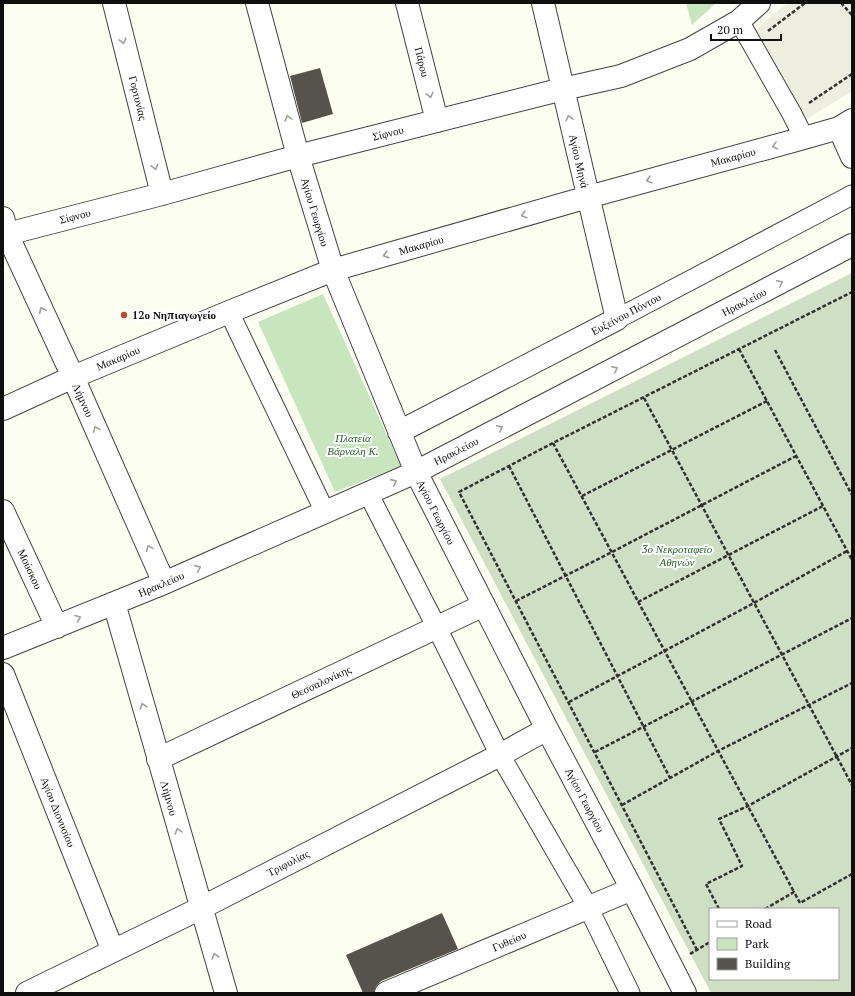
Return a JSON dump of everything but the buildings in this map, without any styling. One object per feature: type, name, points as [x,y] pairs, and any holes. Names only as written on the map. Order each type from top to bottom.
[{"type":"street","name":"Γορτυνίας","points":[[114,3],[162,194]]},
{"type":"street","name":"Αγίου Γεωργίου","points":[[257,3],[298,156],[333,270],[416,472],[547,729],[632,889],[685,993]]},
{"type":"street","name":"Πάρου","points":[[407,3],[437,121]]},
{"type":"street","name":"Αγίου Μηνά","points":[[543,3],[617,319]]},
{"type":"street","name":"Σίφνου","points":[[4,228],[162,194],[298,156],[563,89],[621,76],[690,49],[739,21],[759,3]]},
{"type":"street","points":[[739,21],[804,138]]},
{"type":"street","points":[[846,124],[852,158]]},
{"type":"street","name":"Μακαρίου","points":[[3,409],[73,377],[333,270],[588,197],[804,138],[846,124]]},
{"type":"street","name":"Ευξείνου Πόντου","points":[[399,432],[852,196]]},
{"type":"street","name":"Λήμνου","points":[[4,228],[73,377],[164,583]]},
{"type":"street","name":"Ηρακλείου","points":[[3,648],[164,583],[416,472],[852,245]]},
{"type":"street","points":[[229,312],[325,512]]},
{"type":"street","points":[[368,493],[500,755],[588,907],[630,993]]},
{"type":"street","name":"Μούσκου","points":[[3,510],[57,627]]},
{"type":"street","name":"Λήμνου","points":[[114,604],[226,993]]},
{"type":"street","name":"Θεσσαλονίκης","points":[[158,758],[484,605]]},
{"type":"street","name":"Αγίου Διονυσίου","points":[[3,674],[112,951]]},
{"type":"street","name":"Τριφυλίας","points":[[27,993],[201,908],[500,755],[547,729]]},
{"type":"street","name":"Γυθείου","points":[[386,993],[632,889]]},
{"type":"path","points":[[766,32],[806,3]]},
{"type":"path","points":[[841,3],[852,15]]},
{"type":"path","points":[[806,96],[810,102],[852,74]]},
{"type":"path","points":[[709,943],[697,950],[459,492],[852,292]]},
{"type":"path","points":[[739,349],[852,560]]},
{"type":"path","points":[[776,350],[852,495]]},
{"type":"path","points":[[644,398],[852,785]]},
{"type":"path","points":[[582,496],[767,401]]},
{"type":"path","points":[[553,443],[800,903],[852,874]]},
{"type":"path","points":[[516,601],[796,456]]},
{"type":"path","points":[[509,466],[670,778]]},
{"type":"path","points":[[638,602],[823,506]]},
{"type":"path","points":[[569,702],[665,652],[847,551]]},
{"type":"path","points":[[595,752],[644,728],[852,618]]},
{"type":"path","points":[[622,804],[718,751],[852,683]]},
{"type":"path","points":[[718,908],[706,884],[742,866],[719,819],[748,806],[852,748]]},
{"type":"path","points":[[767,908],[794,892]]},
{"type":"green space","points":[[686,3],[716,3],[692,25]]},
{"type":"green space","name":"3ο Νεκροταφείο Αθηνών","points":[[852,273],[852,993],[711,993],[440,479]]},
{"type":"green space","name":"Πλατεία Βάρναλη Κ.","points":[[323,294],[401,466],[335,492],[258,322]]},
{"type":"shaded area","points":[[787,3],[852,3],[852,91],[802,122],[750,35]]},
{"type":"place","name":"12ο Νηπιαγωγείο","points":[[124,315]]}]
